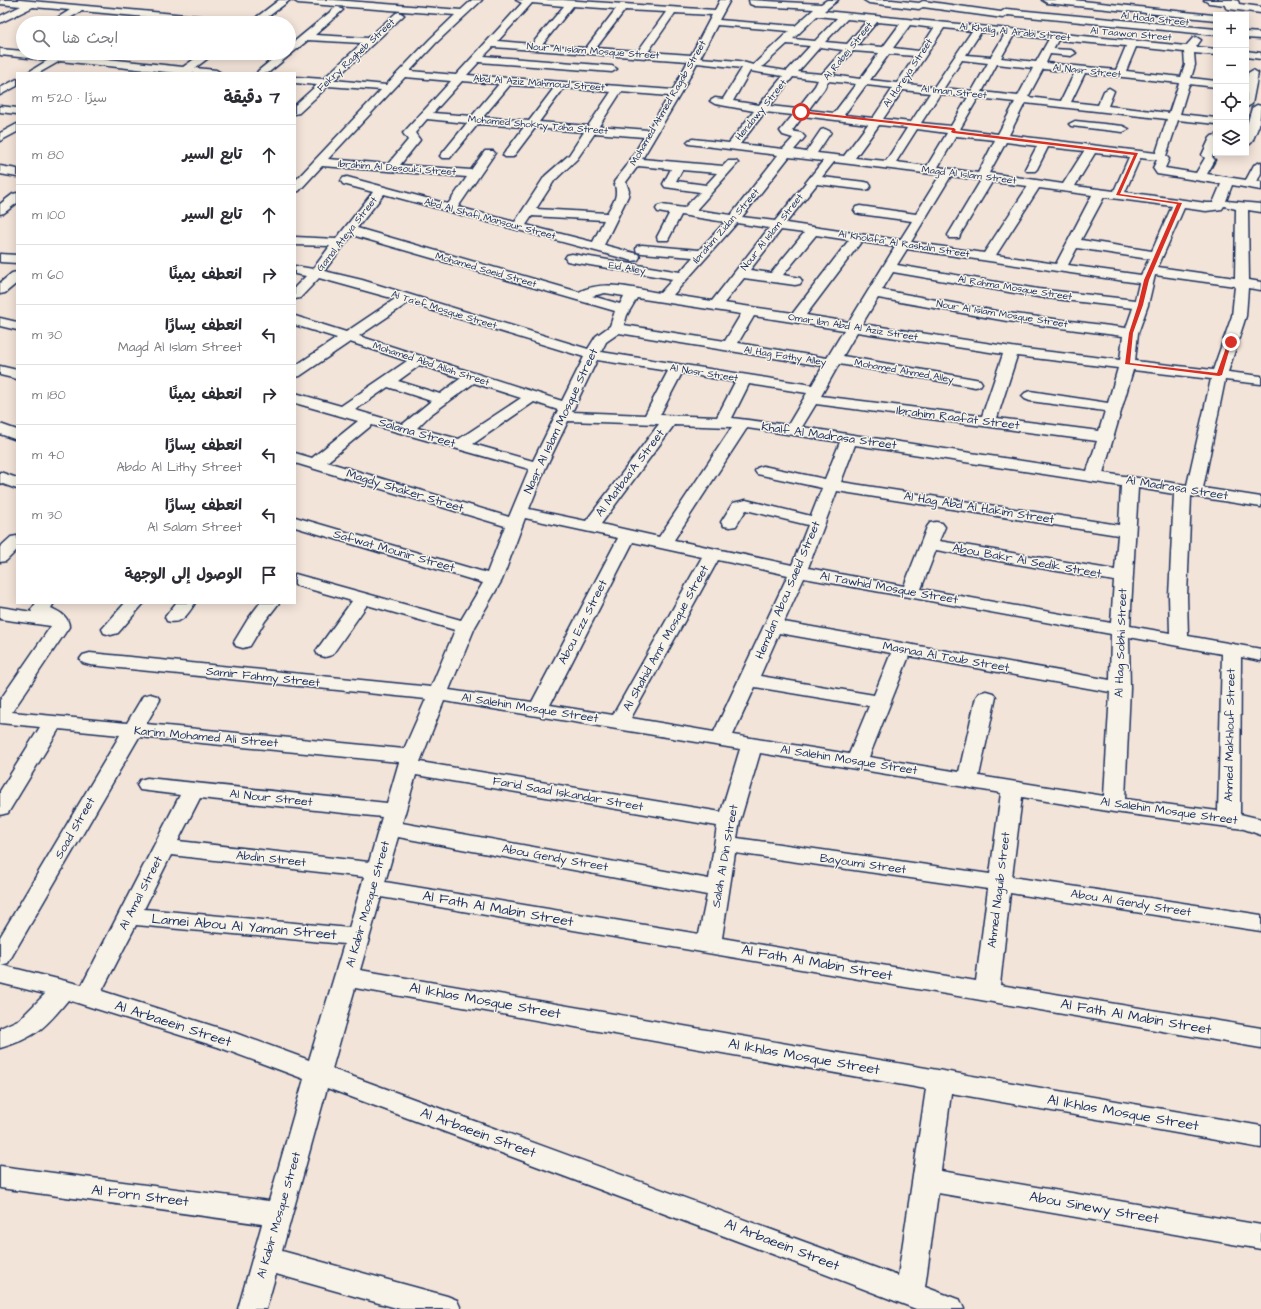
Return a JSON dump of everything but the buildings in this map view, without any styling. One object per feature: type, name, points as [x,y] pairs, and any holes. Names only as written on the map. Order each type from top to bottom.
[{"type":"street","points":[[263,16],[285,0]]},
{"type":"street","points":[[298,0],[464,13]]},
{"type":"street","points":[[419,9],[430,0]]},
{"type":"street","points":[[296,187],[433,41],[477,0]]},
{"type":"street","points":[[391,168],[414,140],[409,133],[491,44],[525,0],[674,10],[716,18],[797,29]]},
{"type":"street","points":[[641,54],[682,0]]},
{"type":"street","name":"Mohamed Ahmed Ragab Street","points":[[597,247],[623,192],[620,182],[635,162],[676,93],[725,0]]},
{"type":"street","points":[[754,0],[753,2],[755,3],[829,7]]},
{"type":"street","points":[[788,0],[829,7]]},
{"type":"street","points":[[868,0],[924,3],[1093,22],[1213,17]]},
{"type":"street","points":[[950,0],[963,1],[1008,12]]},
{"type":"street","points":[[1047,0],[1213,17]]},
{"type":"street","points":[[1075,38],[1119,0]]},
{"type":"street","points":[[1128,0],[1213,16]]},
{"type":"street","points":[[1209,0],[1215,12]]},
{"type":"street","points":[[1246,0],[1261,2]]},
{"type":"street","points":[[0,1],[155,16]]},
{"type":"street","points":[[837,117],[886,51],[908,17],[924,3]]},
{"type":"street","points":[[0,20],[32,4]]},
{"type":"street","points":[[296,45],[306,37],[337,4]]},
{"type":"street","points":[[535,47],[570,4]]},
{"type":"street","points":[[589,50],[622,7]]},
{"type":"street","points":[[726,103],[751,68],[797,29],[829,7]]},
{"type":"street","name":"Al Khalig Al Arabi Street","points":[[829,7],[874,19],[908,17],[941,25],[1132,44],[1190,54],[1213,52]]},
{"type":"street","name":"Hendawy Street","points":[[732,146],[790,74],[818,44],[829,7]]},
{"type":"street","name":"Al Taawon Street","points":[[856,7],[908,17],[1008,12],[1084,30],[1213,17]]},
{"type":"street","points":[[66,16],[80,8]]},
{"type":"street","points":[[1249,12],[1261,10]]},
{"type":"street","points":[[889,165],[959,57],[983,29],[1008,12]]},
{"type":"street","name":"Al Hoda Street","points":[[1008,12],[1213,17]]},
{"type":"street","points":[[131,16],[136,13]]},
{"type":"street","name":"Fekry Ragheb Street","points":[[296,110],[399,15]]},
{"type":"street","points":[[1249,17],[1261,18]]},
{"type":"street","name":"Al Rabei Street","points":[[787,153],[799,138],[786,131],[820,87],[824,78],[874,19]]},
{"type":"street","points":[[1213,24],[1190,54],[1190,65],[1173,105],[1174,116],[1160,157],[1163,160],[1159,168],[1161,171],[1256,185],[1258,167],[1261,166]]},
{"type":"street","name":"Al Horeya Street","points":[[847,160],[876,121],[941,25]]},
{"type":"street","points":[[1249,25],[1261,27]]},
{"type":"street","points":[[931,170],[1011,32]]},
{"type":"street","points":[[1249,35],[1261,36]]},
{"type":"street","points":[[954,235],[985,177],[1021,99],[1055,36]]},
{"type":"street","points":[[306,37],[371,41]]},
{"type":"street","points":[[784,41],[920,54]]},
{"type":"street","points":[[1,52],[16,44]]},
{"type":"street","name":"Nour Al Islam Mosque Street","points":[[491,44],[589,50],[694,59]]},
{"type":"street","points":[[1119,75],[1132,44]]},
{"type":"street","points":[[1249,44],[1261,45]]},
{"type":"street","points":[[534,83],[560,48]]},
{"type":"street","points":[[1046,51],[1071,54]]},
{"type":"street","points":[[1,52],[16,53]]},
{"type":"street","points":[[599,87],[623,53]]},
{"type":"street","points":[[1190,54],[1213,61]]},
{"type":"street","points":[[1249,54],[1261,56]]},
{"type":"street","name":"Al Nasr Street","points":[[959,57],[1080,71],[1213,84]]},
{"type":"street","points":[[476,59],[612,68]]},
{"type":"street","name":"Al Iman Street","points":[[694,59],[739,64],[751,68],[790,74],[1213,121]]},
{"type":"street","points":[[34,72],[54,60]]},
{"type":"street","points":[[94,60],[183,72],[200,60]]},
{"type":"street","points":[[106,72],[124,60]]},
{"type":"street","points":[[263,72],[278,60]]},
{"type":"street","points":[[1139,77],[1143,67]]},
{"type":"street","points":[[1065,104],[1080,71]]},
{"type":"street","points":[[1252,88],[1253,73]]},
{"type":"street","name":"Abd Al Aziz Mahmoud Street","points":[[402,74],[676,93]]},
{"type":"street","points":[[296,80],[389,88]]},
{"type":"street","points":[[446,156],[507,81]]},
{"type":"street","points":[[0,92],[16,83]]},
{"type":"street","points":[[509,155],[561,85]]},
{"type":"street","points":[[518,226],[548,179],[569,162],[618,89]]},
{"type":"street","points":[[1102,108],[1109,91]]},
{"type":"street","points":[[715,101],[837,117],[915,125],[1044,143],[1070,135],[1119,140],[1136,154],[1160,157]]},
{"type":"street","points":[[1070,135],[1082,106]]},
{"type":"street","points":[[0,109],[16,111]]},
{"type":"street","points":[[1119,140],[1130,112]]},
{"type":"street","name":"Mohamed Shokry Taha Street","points":[[425,116],[651,134]]},
{"type":"street","points":[[1249,135],[1256,119]]},
{"type":"street","points":[[0,138],[16,128]]},
{"type":"street","points":[[809,156],[825,132]]},
{"type":"street","points":[[1070,135],[1091,148]]},
{"type":"street","points":[[0,138],[16,140]]},
{"type":"street","points":[[1067,188],[1091,148],[1119,140]]},
{"type":"street","name":"Magd Al Islam Street","points":[[693,142],[1036,183],[1212,207],[1218,206],[1220,203],[1261,208]]},
{"type":"street","points":[[1031,169],[1044,143]]},
{"type":"street","points":[[1200,177],[1213,147]]},
{"type":"street","points":[[663,237],[682,212],[708,189],[746,148]]},
{"type":"street","points":[[451,208],[489,152]]},
{"type":"street","name":"Ibrahim Zidan Street","points":[[664,297],[734,218],[787,153]]},
{"type":"street","points":[[1118,194],[1136,154]]},
{"type":"street","name":"Nour Al Islam Street","points":[[715,306],[831,158]]},
{"type":"street","name":"Ibrahim Al Desouki Street","points":[[319,162],[475,174]]},
{"type":"street","points":[[635,162],[726,170]]},
{"type":"street","points":[[678,166],[669,184],[708,189]]},
{"type":"street","points":[[0,170],[16,173]]},
{"type":"street","points":[[793,430],[853,327],[948,172]]},
{"type":"street","points":[[813,180],[865,186]]},
{"type":"street","name":"Abd Al Shafi Mansour Street","points":[[347,181],[597,247],[637,253],[703,254]]},
{"type":"street","points":[[1220,203],[1228,181]]},
{"type":"street","points":[[986,258],[1036,183]]},
{"type":"street","name":"Gamal Ateya Street","points":[[296,294],[316,273],[382,190]]},
{"type":"street","points":[[1060,268],[1100,192]]},
{"type":"street","points":[[0,198],[16,198]]},
{"type":"street","points":[[0,210],[16,198]]},
{"type":"street","points":[[1094,476],[1128,364],[1131,333],[1141,305],[1148,275],[1180,203]]},
{"type":"street","points":[[1179,640],[1178,596],[1189,490],[1219,375],[1239,316],[1242,283],[1242,206]]},
{"type":"street","name":"Al Kholafa' Al Rashdin Street","points":[[662,209],[734,218],[986,258],[1060,268],[1242,283],[1261,286]]},
{"type":"street","points":[[860,210],[921,218]]},
{"type":"street","points":[[528,212],[612,217]]},
{"type":"street","name":"Mohamed Saeid Street","points":[[349,230],[623,309]]},
{"type":"street","points":[[774,278],[812,230]]},
{"type":"street","points":[[776,331],[791,317],[858,237]]},
{"type":"street","points":[[296,241],[339,244]]},
{"type":"street","points":[[1073,243],[1156,256]]},
{"type":"street","points":[[0,258],[16,259]]},
{"type":"street","name":"Eid Alley","points":[[572,258],[620,267],[683,276]]},
{"type":"street","name":"Al Rahma Mosque Street","points":[[890,268],[939,282],[1141,305]]},
{"type":"street","name":"Al Ta'ef Mosque Street","points":[[296,270],[357,282],[592,356]]},
{"type":"street","points":[[740,273],[795,281]]},
{"type":"street","points":[[0,290],[16,277]]},
{"type":"street","name":"Omar Ibn Abd Al Aziz Street","points":[[580,297],[598,289],[664,297],[1011,351],[1083,361],[1128,364],[1261,380]]},
{"type":"street","name":"Nour Al Islam Mosque Street","points":[[874,293],[1007,317],[1131,333]]},
{"type":"street","points":[[632,294],[623,309],[616,328],[662,351],[732,346]]},
{"type":"street","points":[[296,372],[406,298]]},
{"type":"street","name":"Al Hag Fathy Alley","points":[[750,311],[731,343],[732,346],[833,361]]},
{"type":"street","name":"Mohamed Abd Allah Street","points":[[296,320],[532,397],[565,412]]},
{"type":"street","points":[[0,322],[16,326]]},
{"type":"street","name":"Nasr Al Islam Mosque Street","points":[[517,518],[538,467],[592,356],[601,339],[616,328]]},
{"type":"street","name":"Al Nasr Street","points":[[592,356],[662,351],[677,369],[744,379],[814,394]]},
{"type":"street","points":[[988,422],[1011,351]]},
{"type":"street","points":[[343,412],[418,360]]},
{"type":"street","name":"Mohamed Ahmed Alley","points":[[833,361],[975,383]]},
{"type":"street","points":[[650,419],[677,369]]},
{"type":"street","points":[[0,370],[16,375]]},
{"type":"street","points":[[406,430],[441,399],[472,377]]},
{"type":"street","points":[[723,421],[744,379]]},
{"type":"street","points":[[386,382],[441,399]]},
{"type":"street","name":"Ibrahim Raafat Street","points":[[814,394],[988,422],[1106,437]]},
{"type":"street","points":[[1030,396],[1114,408]]},
{"type":"street","points":[[461,445],[532,397]]},
{"type":"street","name":"Salama Street","points":[[296,398],[538,467]]},
{"type":"street","name":"Khalf Al Madrasa Street","points":[[565,412],[650,419],[743,423],[1094,476]]},
{"type":"street","points":[[315,464],[370,419]]},
{"type":"street","name":"Al Matbaa'A Street","points":[[590,527],[670,420]]},
{"type":"street","points":[[664,543],[743,423]]},
{"type":"street","points":[[0,429],[16,435]]},
{"type":"street","name":"Hemdan Abou Saeid Street","points":[[721,740],[798,572],[849,439]]},
{"type":"street","name":"Magdy Shaker Street","points":[[296,458],[517,518]]},
{"type":"street","name":"Al Hag Abd Al Hakim Street","points":[[763,471],[831,485],[1127,531]]},
{"type":"street","name":"Al Madrasa Street","points":[[1094,476],[1261,502]]},
{"type":"street","points":[[0,477],[16,484]]},
{"type":"street","name":"Al Hag Sobhi Street","points":[[1114,805],[1120,688],[1120,630],[1130,481]]},
{"type":"street","points":[[730,522],[739,506],[746,505],[817,522]]},
{"type":"street","name":"Al Tawhid Mosque Street","points":[[517,518],[590,527],[798,572],[1261,655]]},
{"type":"street","name":"Al Kabir Mosque Street","points":[[252,1309],[346,977],[410,762],[466,627],[493,580],[517,518]]},
{"type":"street","name":"Safwat Mounir Street","points":[[296,522],[493,580]]},
{"type":"street","points":[[912,592],[936,527]]},
{"type":"street","name":"Abou Ezz Street","points":[[538,709],[628,535]]},
{"type":"street","name":"Abou Bakr Al Sedik Street","points":[[930,544],[1124,577]]},
{"type":"street","name":"Al Shahid Amr Mosque Street","points":[[619,722],[713,553]]},
{"type":"street","points":[[296,579],[466,627]]},
{"type":"street","points":[[325,651],[363,598]]},
{"type":"street","points":[[44,604],[40,610],[56,618],[60,622]]},
{"type":"street","points":[[111,629],[134,604]]},
{"type":"street","points":[[174,617],[185,604]]},
{"type":"street","points":[[243,642],[257,619],[269,604]]},
{"type":"street","points":[[0,613],[60,622]]},
{"type":"street","points":[[0,716],[60,626],[60,622]]},
{"type":"street","name":"Masnaa Al Toub Street","points":[[773,626],[1120,688]]},
{"type":"street","points":[[857,761],[902,649]]},
{"type":"street","name":"Ahmed Makhlouf Street","points":[[1229,820],[1232,650]]},
{"type":"street","name":"Samir Fahmy Street","points":[[90,659],[437,694]]},
{"type":"street","points":[[749,680],[880,702]]},
{"type":"street","name":"Al Salehin Mosque Street","points":[[437,694],[857,761],[1114,805],[1246,822],[1255,824],[1261,828]]},
{"type":"street","points":[[968,780],[986,697]]},
{"type":"street","name":"Soad Street","points":[[0,957],[150,700]]},
{"type":"street","name":"Karim Mohamed Ali Street","points":[[0,716],[410,762]]},
{"type":"street","points":[[0,808],[53,722]]},
{"type":"street","name":"Salah Al Din Street","points":[[709,945],[729,821],[752,744]]},
{"type":"street","name":"Farid Saad Iskandar Street","points":[[410,762],[729,821]]},
{"type":"street","name":"Al Nour Street","points":[[147,785],[193,790],[393,819]]},
{"type":"street","name":"Ahmed Naguib Street","points":[[986,992],[1012,788]]},
{"type":"street","name":"Al Amal Street","points":[[88,996],[193,790]]},
{"type":"street","name":"Abou Gendy Street","points":[[393,819],[719,889]]},
{"type":"street","name":"Bayoumi Street","points":[[726,844],[1000,883]]},
{"type":"street","name":"Abdin Street","points":[[164,847],[375,879]]},
{"type":"street","name":"Al Fath Al Mabin Street","points":[[375,879],[709,945],[1261,1038]]},
{"type":"street","name":"Abou Al Gendy Street","points":[[1000,883],[1261,923]]},
{"type":"street","name":"Lamei Abou Al Yaman Street","points":[[129,916],[359,937]]},
{"type":"street","name":"Al Arbaeein Street","points":[[0,974],[88,996],[226,1040],[793,1249],[950,1309]]},
{"type":"street","name":"Al Ikhlas Mosque Street","points":[[346,977],[1261,1137]]},
{"type":"street","points":[[0,1038],[17,1034],[36,1021],[63,990]]},
{"type":"street","points":[[910,1294],[940,1081]]},
{"type":"street","name":"Al Forn Street","points":[[0,1177],[279,1214]]},
{"type":"street","name":"Abou Sinewy Street","points":[[927,1180],[1261,1237]]},
{"type":"street","points":[[266,1259],[447,1309]]},
{"type":"route","points":[[801,112],[1136,154],[1118,194],[1180,203],[1146,280],[1141,305],[1131,333],[1128,364],[1219,375],[1231,342]]}]
